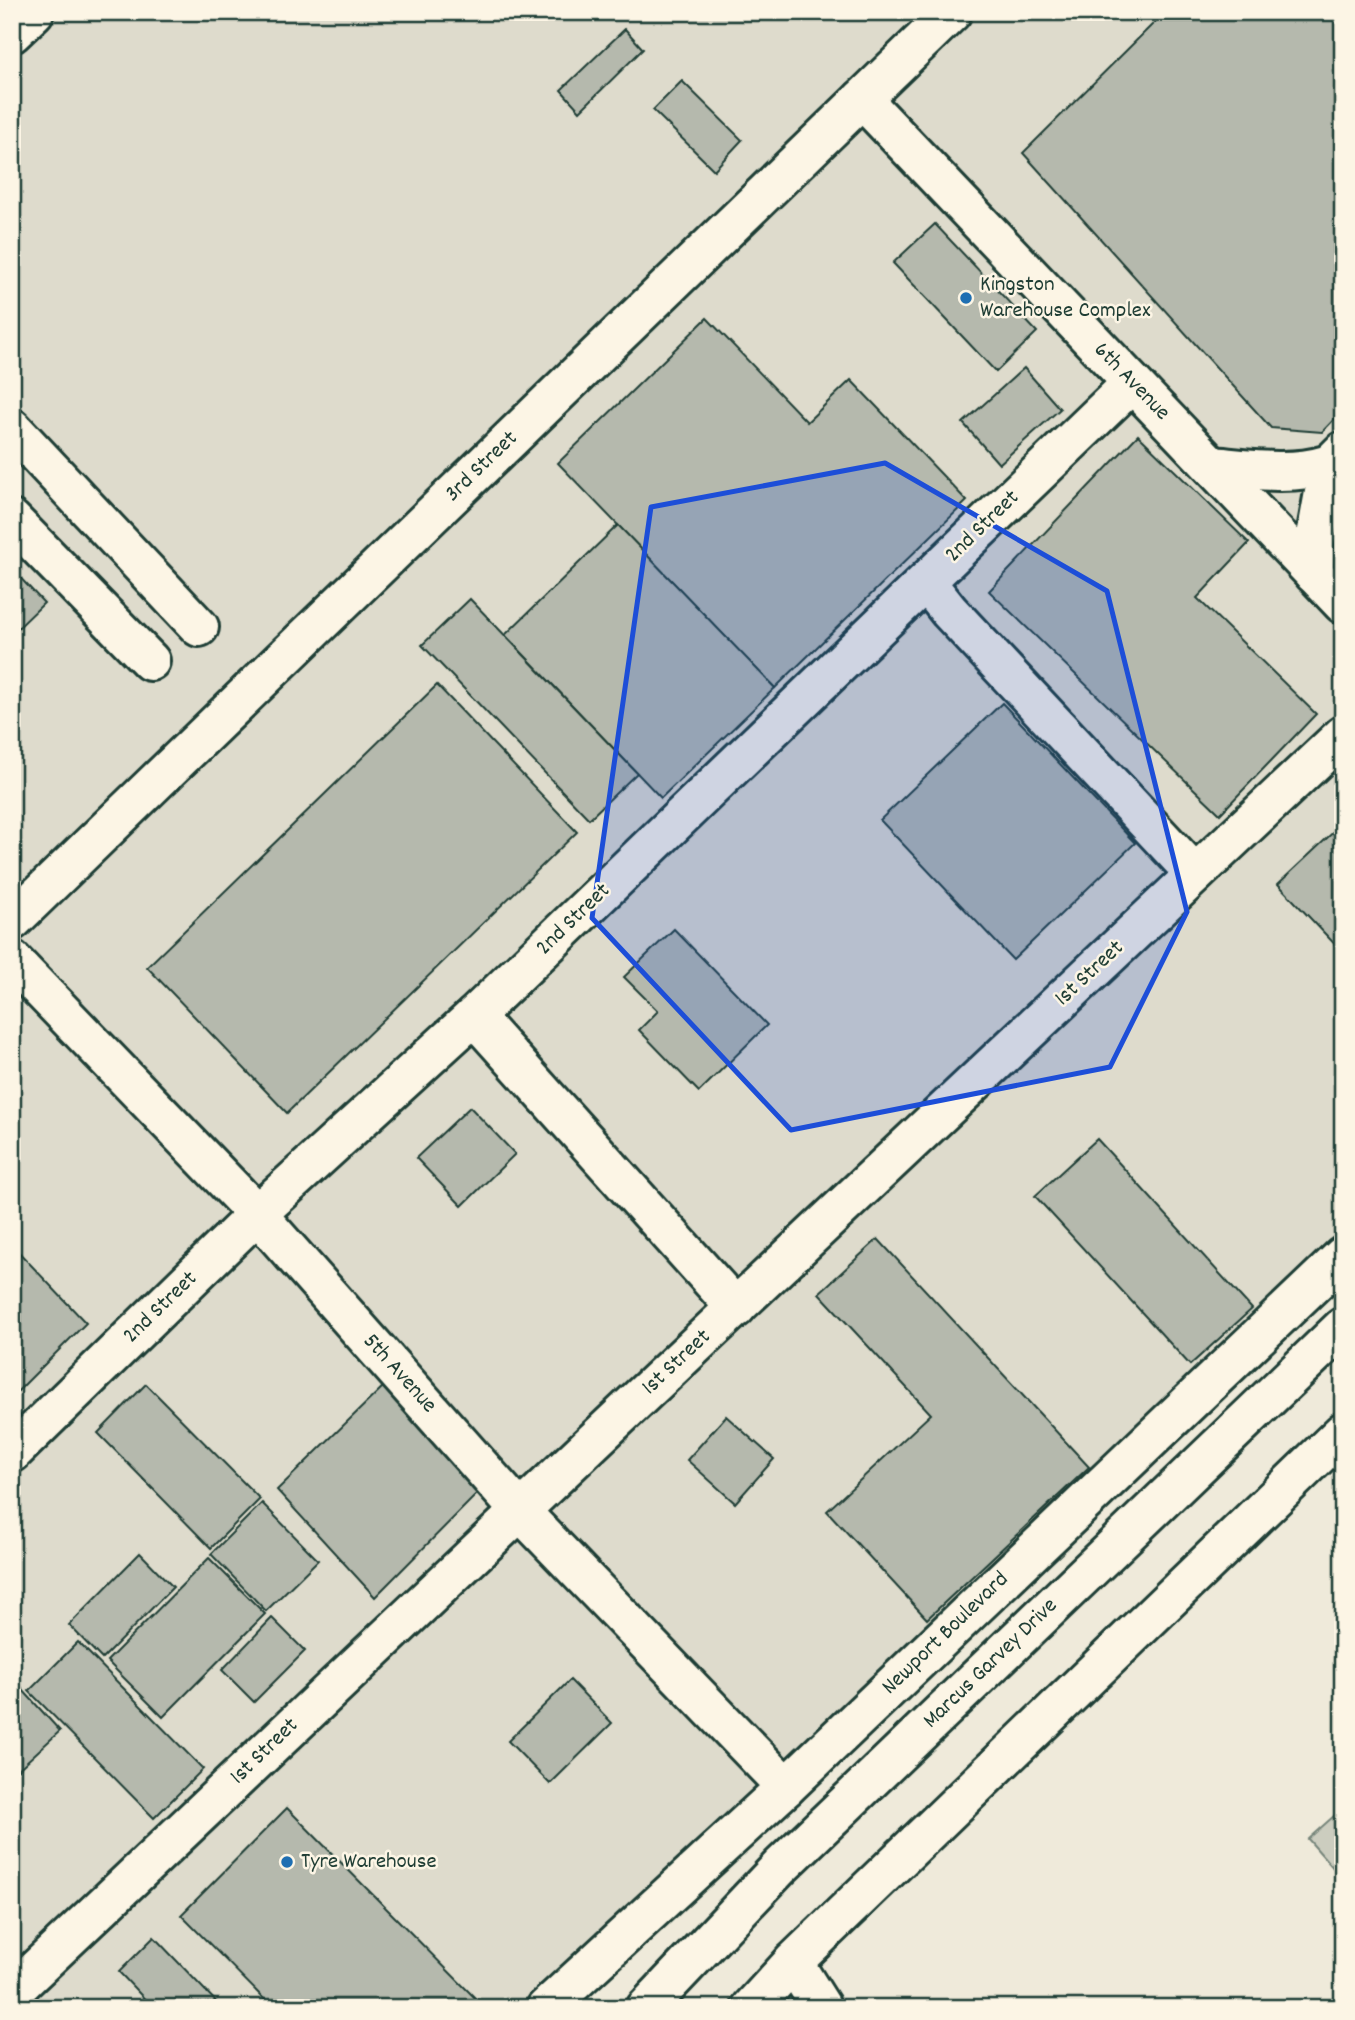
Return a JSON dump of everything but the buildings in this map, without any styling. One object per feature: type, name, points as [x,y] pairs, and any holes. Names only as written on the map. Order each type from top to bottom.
[{"type":"main road","points":[[12,33],[34,12]]},
{"type":"main road","name":"3rd Street","points":[[12,921],[952,12]]},
{"type":"main road","name":"6th Avenue","points":[[862,99],[1343,604]]},
{"type":"main road","name":"2nd Street","points":[[12,1453],[257,1214],[474,1016],[1132,383]]},
{"type":"main road","points":[[12,428],[199,627]]},
{"type":"main road","points":[[1212,466],[1291,470],[1336,458],[1315,542],[1314,574]]},
{"type":"main road","points":[[12,520],[150,661]]},
{"type":"main road","points":[[926,582],[949,611],[1195,874]]},
{"type":"main road","name":"1st Street","points":[[12,1992],[519,1510],[1343,735]]},
{"type":"main road","name":"5th Avenue","points":[[12,960],[257,1214],[519,1510],[786,1787]]},
{"type":"main road","points":[[474,1016],[736,1308]]},
{"type":"main road","name":"Newport Boulevard","points":[[546,2008],[786,1787],[1343,1256]]},
{"type":"main road","name":"Marcus Garvey Drive","points":[[646,2008],[780,1867],[1343,1327]]},
{"type":"main road","points":[[751,2008],[793,1962],[1343,1432]]},
{"type":"main road","points":[[793,1962],[822,2008]]},
{"type":"highlighted area","points":[[885,463],[1107,591],[1187,912],[1110,1067],[791,1130],[592,918],[651,507]]},
{"type":"shaded area","points":[[12,12],[1343,12],[1343,1256],[545,2008],[12,2008]]},
{"type":"shaded area","points":[[1343,1808],[1343,1879],[1308,1839]]},
{"type":"place","name":"Kingston Warehouse Complex","points":[[966,298]]},
{"type":"place","name":"Tyre Warehouse","points":[[287,1862]]}]
